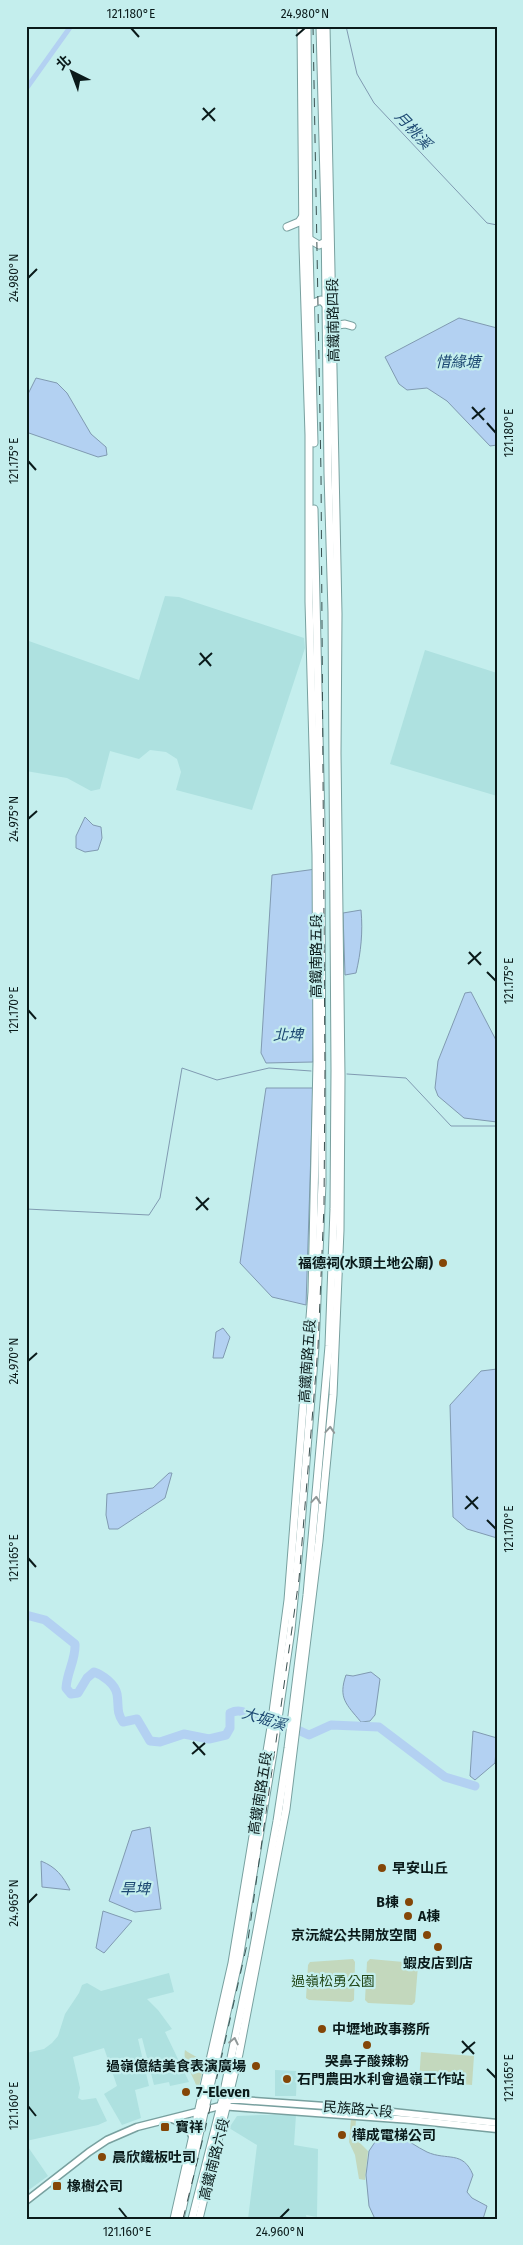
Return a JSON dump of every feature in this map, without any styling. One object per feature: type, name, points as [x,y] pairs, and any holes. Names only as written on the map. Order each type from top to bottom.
[{"type":"main road","name":"高鐵南路四段","points":[[301,26],[303,216],[312,603]]},
{"type":"main road","name":"高鐵南路四段","points":[[307,26],[309,238],[314,405],[312,603]]},
{"type":"main road","name":"高鐵南路四段","points":[[320,26],[326,242],[328,458],[335,613]]},
{"type":"main road","name":"高鐵南路四段","points":[[326,26],[333,332],[335,613]]},
{"type":"main road","points":[[320,61],[326,26]]},
{"type":"main road","points":[[288,227],[299,222],[303,216]]},
{"type":"main road","points":[[309,238],[315,244],[326,242]]},
{"type":"main road","points":[[311,304],[321,300],[327,306]]},
{"type":"main road","points":[[333,332],[338,325],[352,326]]},
{"type":"main road","points":[[309,435],[314,405]]},
{"type":"main road","points":[[328,458],[334,432]]},
{"type":"main road","name":"高鐵南路五段","points":[[202,2110],[240,1950],[290,1630],[304,1489],[315,1347],[322,1148],[321,824],[317,662],[312,603]]},
{"type":"main road","name":"高鐵南路五段","points":[[202,2110],[238,1930],[271,1727],[288,1600],[296,1516],[312,1292],[316,1120],[316,875],[311,691],[312,603]]},
{"type":"main road","name":"高鐵南路五段","points":[[226,2104],[277,1821],[288,1748],[307,1595],[329,1346],[334,1209],[335,613]]},
{"type":"main road","name":"高鐵南路五段","points":[[226,2104],[240,2054],[284,1822],[310,1622],[330,1435],[341,1177],[340,930],[335,613]]},
{"type":"main road","points":[[311,691],[317,662]]},
{"type":"main road","points":[[334,906],[340,930]]},
{"type":"main road","points":[[316,1120],[322,1148]]},
{"type":"main road","points":[[334,1209],[341,1177]]},
{"type":"main road","points":[[296,1516],[304,1489]]},
{"type":"main road","points":[[307,1595],[310,1622]]},
{"type":"main road","points":[[288,1600],[290,1630]]},
{"type":"main road","name":"民族路六段","points":[[226,2104],[497,2129]]},
{"type":"main road","name":"民族路六段","points":[[26,2201],[107,2140],[136,2127],[226,2104],[354,2108],[497,2123]]},
{"type":"main road","name":"高鐵南路六段","points":[[192,2219],[226,2104]]},
{"type":"main road","name":"高鐵南路六段","points":[[199,2219],[226,2104]]},
{"type":"main road","name":"高鐵南路六段","points":[[174,2219],[192,2136],[202,2110]]},
{"type":"main road","name":"高鐵南路六段","points":[[180,2219],[202,2110]]},
{"type":"main road","points":[[168,2118],[183,2122],[190,2129],[192,2136]]},
{"type":"shaded area","points":[[165,596],[179,597],[304,638],[305,648],[252,810],[176,790],[181,772],[177,759],[166,752],[150,750],[139,759],[110,751],[100,789],[91,791],[67,778],[26,771],[26,640],[139,680]]},
{"type":"shaded area","points":[[425,650],[497,673],[497,796],[390,764]]},
{"type":"shaded area","points":[[169,1973],[174,1992],[147,1999],[172,2029],[165,2032],[189,2082],[170,2086],[169,2082],[154,2085],[142,2038],[138,2039],[149,2086],[135,2090],[141,2118],[122,2125],[104,2094],[117,2086],[104,2048],[73,2057],[80,2088],[78,2098],[82,2100],[96,2098],[107,2121],[98,2125],[26,2141],[26,2053],[44,2049],[58,2036],[65,2014],[82,1985],[87,1983],[101,1991]]},
{"type":"shaded area","points":[[275,2070],[297,2071],[296,2096],[275,2096]]},
{"type":"shaded area","points":[[296,2115],[294,2145],[318,2149],[317,2217],[306,2215],[307,2219],[248,2219],[257,2145],[229,2128],[237,2116]]},
{"type":"shaded area","points":[[26,2144],[48,2176],[26,2192]]},
{"type":"green space","name":"過嶺松勇公園","points":[[353,1959],[355,1962],[354,2000],[351,2002],[309,2000],[306,1998],[308,1965],[310,1962]]},
{"type":"green space","points":[[370,1959],[415,1963],[418,1966],[415,2002],[412,2005],[368,2003],[365,2000],[367,1962]]},
{"type":"green space","points":[[185,2050],[204,2064],[198,2091],[185,2060]]},
{"type":"green space","points":[[421,2052],[474,2056],[472,2085],[419,2081]]},
{"type":"green space","points":[[351,2118],[356,2118],[355,2138],[368,2151],[365,2180],[359,2179],[355,2155],[349,2142]]},
{"type":"water","name":"惜緣塘","points":[[459,318],[497,328],[497,445],[490,446],[447,401],[427,388],[407,390],[399,384],[385,357]]},
{"type":"water","points":[[36,378],[57,383],[67,393],[91,434],[106,447],[107,455],[98,457],[26,432],[26,398]]},
{"type":"water","points":[[85,817],[93,825],[101,827],[102,838],[98,850],[85,852],[76,848],[76,836]]},
{"type":"water","name":"北埤","points":[[316,869],[313,1062],[266,1063],[261,1053],[272,875]]},
{"type":"water","points":[[361,910],[361,942],[356,973],[345,975],[343,913]]},
{"type":"water","points":[[471,992],[497,1042],[497,1122],[464,1118],[438,1096],[435,1088],[438,1061],[465,993]]},
{"type":"water","points":[[266,1088],[313,1088],[306,1305],[272,1297],[240,1263]]},
{"type":"water","points":[[223,1328],[230,1337],[223,1358],[213,1358],[216,1332]]},
{"type":"water","points":[[497,1369],[497,1538],[467,1529],[453,1517],[450,1405],[481,1371]]},
{"type":"water","points":[[169,1473],[172,1473],[165,1498],[118,1529],[109,1529],[106,1515],[107,1494],[153,1488]]},
{"type":"water","points":[[371,1672],[380,1679],[375,1715],[370,1721],[361,1722],[345,1700],[343,1695],[344,1683],[346,1675],[353,1676]]},
{"type":"water","points":[[473,1731],[497,1738],[495,1763],[475,1780],[470,1776]]},
{"type":"water","name":"旱埤","points":[[150,1827],[161,1909],[135,1912],[109,1901],[132,1831]]},
{"type":"water","points":[[41,1861],[58,1872],[70,1890],[42,1887]]},
{"type":"water","name":"旱埤","points":[[103,1911],[132,1921],[104,1953],[96,1948]]},
{"type":"water","points":[[397,2134],[434,2155],[459,2159],[464,2162],[473,2175],[467,2192],[472,2198],[487,2206],[483,2219],[375,2219],[369,2206],[366,2175],[369,2151],[377,2139]]},
{"type":"waterway","points":[[26,89],[71,26]]},
{"type":"waterway","name":"月桃溪","points":[[346,26],[357,74],[374,103],[487,223],[497,225]]},
{"type":"waterway","points":[[26,1209],[149,1215],[160,1198],[182,1068],[217,1080],[269,1068],[311,1071]]},
{"type":"waterway","points":[[347,1074],[406,1078],[451,1126],[497,1126]]},
{"type":"waterway","name":"大堀溪","points":[[26,1615],[45,1620],[75,1644],[66,1688],[71,1694],[78,1693],[87,1678],[94,1672],[101,1675],[116,1690],[119,1712],[123,1722],[137,1719],[150,1741],[160,1742],[184,1734],[209,1739],[226,1735],[230,1728],[230,1713],[235,1711],[245,1713],[260,1720],[267,1716],[309,1735],[331,1725],[379,1727],[445,1777],[475,1786]]},
{"type":"railway","points":[[183,2219],[248,1940],[299,1579],[318,1347],[324,1206],[325,1071],[321,474],[313,26]]},
{"type":"place","name":"福德祠(水頭土地公廟)","points":[[443,1263]]},
{"type":"place","name":"早安山丘","points":[[382,1868]]},
{"type":"place","name":"B棟","points":[[409,1902]]},
{"type":"place","name":"A棟","points":[[408,1916]]},
{"type":"place","name":"京沅綻公共開放空間","points":[[427,1935]]},
{"type":"place","name":"蝦皮店到店","points":[[438,1947]]},
{"type":"place","name":"中壢地政事務所","points":[[322,2029]]},
{"type":"place","name":"哭鼻子酸辣粉","points":[[367,2045]]},
{"type":"place","name":"過嶺億結美食表演廣場","points":[[256,2066]]},
{"type":"place","name":"石門農田水利會過嶺工作站","points":[[287,2079]]},
{"type":"place","name":"7-Eleven","points":[[186,2092]]},
{"type":"place","name":"寶祥","points":[[165,2127]]},
{"type":"place","name":"樺成電梯公司","points":[[342,2135]]},
{"type":"place","name":"晨欣鐵板吐司","points":[[102,2157]]},
{"type":"place","name":"橡樹公司","points":[[57,2186]]}]
